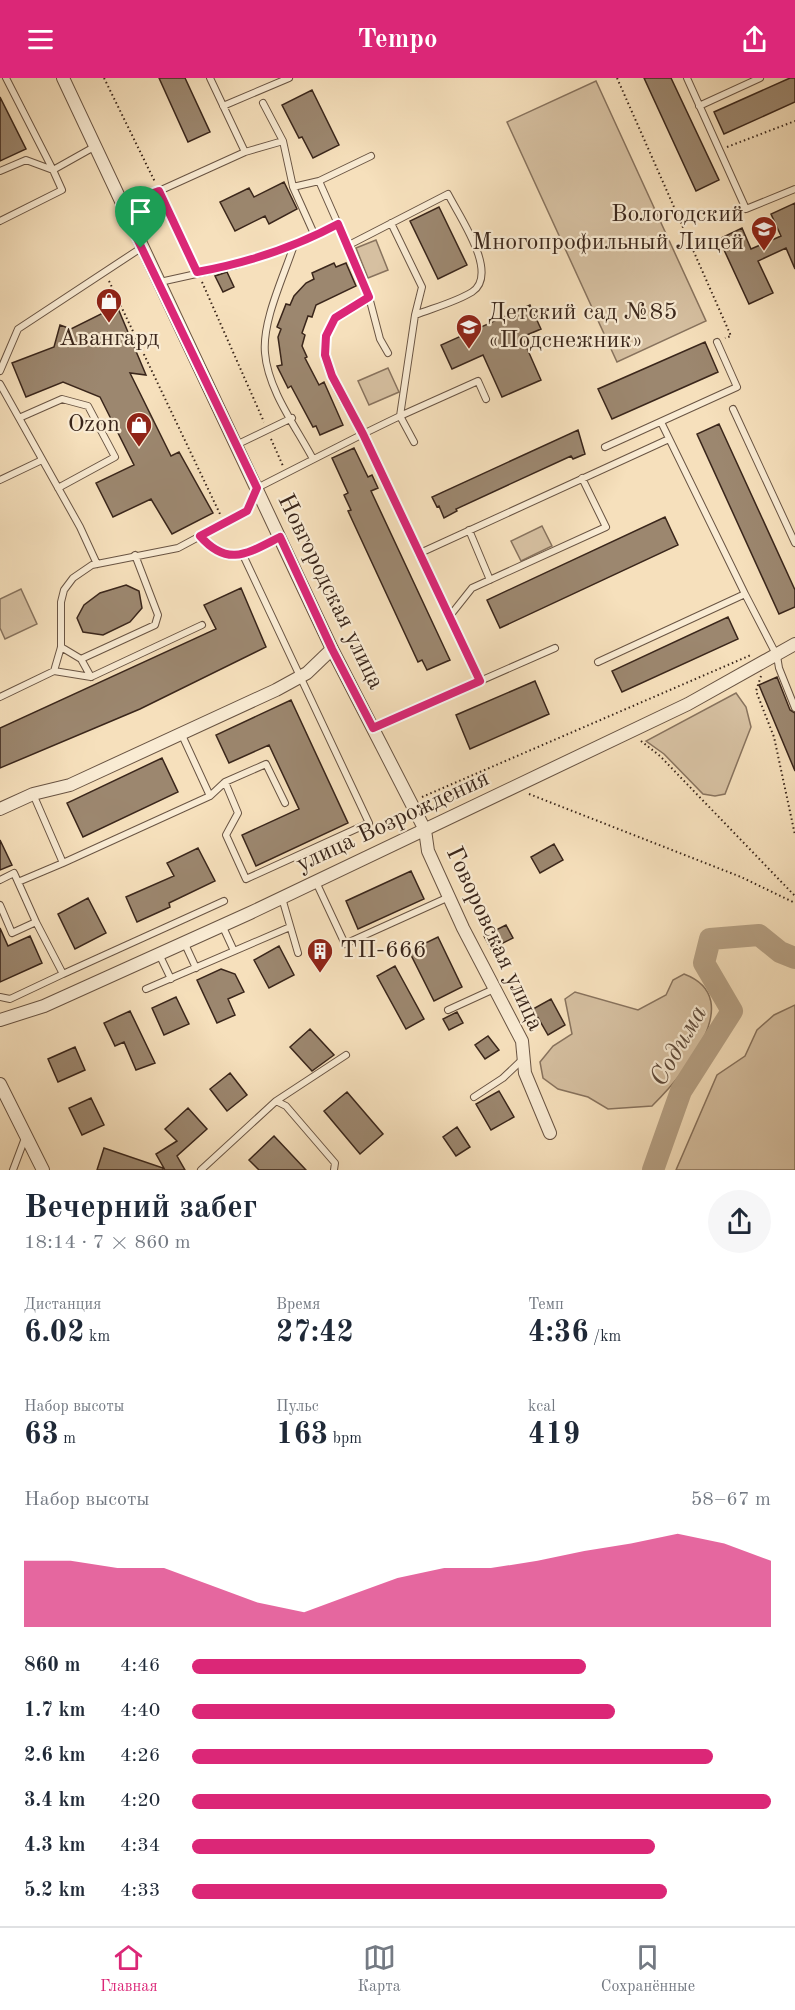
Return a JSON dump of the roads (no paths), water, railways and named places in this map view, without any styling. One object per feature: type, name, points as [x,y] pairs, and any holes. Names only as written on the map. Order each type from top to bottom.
[{"type":"street","name":"Новгородская улица","points":[[63,78],[141,248],[332,649],[425,830]]},
{"type":"street","name":"улица Возрождения","points":[[0,1020],[44,1006],[512,789],[758,667],[795,644]]},
{"type":"street","points":[[0,809],[33,794],[70,784],[299,677],[332,649]]},
{"type":"street","name":"Говоровская улица","points":[[425,830],[428,851],[449,897],[522,1041],[525,1073],[550,1133]]},
{"type":"street","points":[[0,1084],[43,1170]]},
{"type":"lane","points":[[0,221],[62,190],[6,78]]},
{"type":"lane","points":[[210,78],[245,152]]},
{"type":"lane","points":[[223,106],[289,78]]},
{"type":"lane","points":[[687,78],[746,209],[795,189]]},
{"type":"lane","points":[[699,106],[760,78]]},
{"type":"lane","points":[[263,103],[283,141],[293,187],[315,236]]},
{"type":"lane","points":[[121,205],[159,191],[245,152],[283,141]]},
{"type":"lane","points":[[53,170],[94,147]]},
{"type":"lane","points":[[293,187],[319,181],[371,156]]},
{"type":"lane","points":[[0,171],[26,159],[53,170]]},
{"type":"lane","points":[[319,181],[369,297],[380,339],[388,353]]},
{"type":"lane","points":[[347,246],[448,194],[483,262],[483,276],[474,291],[415,315]]},
{"type":"lane","points":[[159,282],[237,265],[294,245],[338,224]]},
{"type":"lane","points":[[391,224],[422,287],[415,315],[400,416],[414,442]]},
{"type":"lane","points":[[294,245],[267,327],[264,351],[268,374],[313,459]]},
{"type":"lane","points":[[0,371],[18,329],[141,248]]},
{"type":"lane","points":[[369,297],[335,318],[326,336],[325,355],[332,376],[363,434],[480,681]]},
{"type":"lane","points":[[605,447],[737,387],[717,342]]},
{"type":"lane","points":[[54,671],[61,647],[60,614],[64,590],[73,578],[97,564],[178,548],[247,511],[257,488],[286,471],[478,381],[486,399]]},
{"type":"lane","points":[[0,384],[97,564]]},
{"type":"lane","points":[[19,418],[63,399],[88,406],[115,457],[58,488]]},
{"type":"lane","points":[[733,409],[795,543]]},
{"type":"lane","points":[[236,446],[292,418]]},
{"type":"lane","points":[[661,422],[777,656],[778,669],[795,708]]},
{"type":"lane","points":[[418,554],[669,439]]},
{"type":"lane","points":[[0,480],[42,459]]},
{"type":"lane","points":[[449,617],[472,588],[606,528],[582,478]]},
{"type":"lane","points":[[470,530],[490,580]]},
{"type":"lane","points":[[200,536],[210,548],[225,555],[243,555],[280,537]]},
{"type":"lane","points":[[81,659],[155,625],[158,620],[135,555]]},
{"type":"lane","points":[[225,782],[238,813],[226,835],[246,879],[369,823],[243,555]]},
{"type":"lane","points":[[598,662],[745,594]]},
{"type":"lane","points":[[0,697],[54,671],[91,677],[202,625]]},
{"type":"lane","points":[[61,647],[81,659],[91,677]]},
{"type":"lane","points":[[373,728],[555,648]]},
{"type":"lane","points":[[181,733],[210,796]]},
{"type":"lane","points":[[18,882],[210,796],[225,782],[266,764],[285,803]]},
{"type":"lane","points":[[33,794],[63,862]]},
{"type":"lane","points":[[0,880],[14,873],[63,974]]},
{"type":"lane","points":[[316,881],[345,944],[449,897]]},
{"type":"lane","points":[[282,897],[298,953]]},
{"type":"lane","points":[[0,997],[10,999],[224,901]]},
{"type":"lane","points":[[0,905],[12,933],[36,922]]},
{"type":"lane","points":[[222,925],[234,951]]},
{"type":"lane","points":[[146,989],[290,927]]},
{"type":"lane","points":[[184,942],[196,968]]},
{"type":"lane","points":[[159,954],[171,979]]},
{"type":"lane","points":[[448,1010],[495,989]]},
{"type":"lane","points":[[201,1170],[276,1101],[346,1055]]},
{"type":"lane","points":[[474,1097],[503,1078],[524,1059]]},
{"type":"lane","points":[[276,1101],[286,1106],[335,1163],[334,1170]]},
{"type":"lane","points":[[13,1170],[26,1134]]},
{"type":"waterway","name":"Содима","points":[[653,1170],[681,1091],[732,1011],[704,963],[710,939],[759,935],[780,952],[795,958]]},
{"type":"place","name":"Вологодский Многопрофильный Лицей","points":[[764,252]]},
{"type":"place","name":"Авангард","points":[[109,324]]},
{"type":"place","name":"Детский сад №85 «Подснежник»","points":[[469,350]]},
{"type":"place","name":"Ozon","points":[[139,448]]},
{"type":"place","name":"ТП-666","points":[[320,974]]}]
